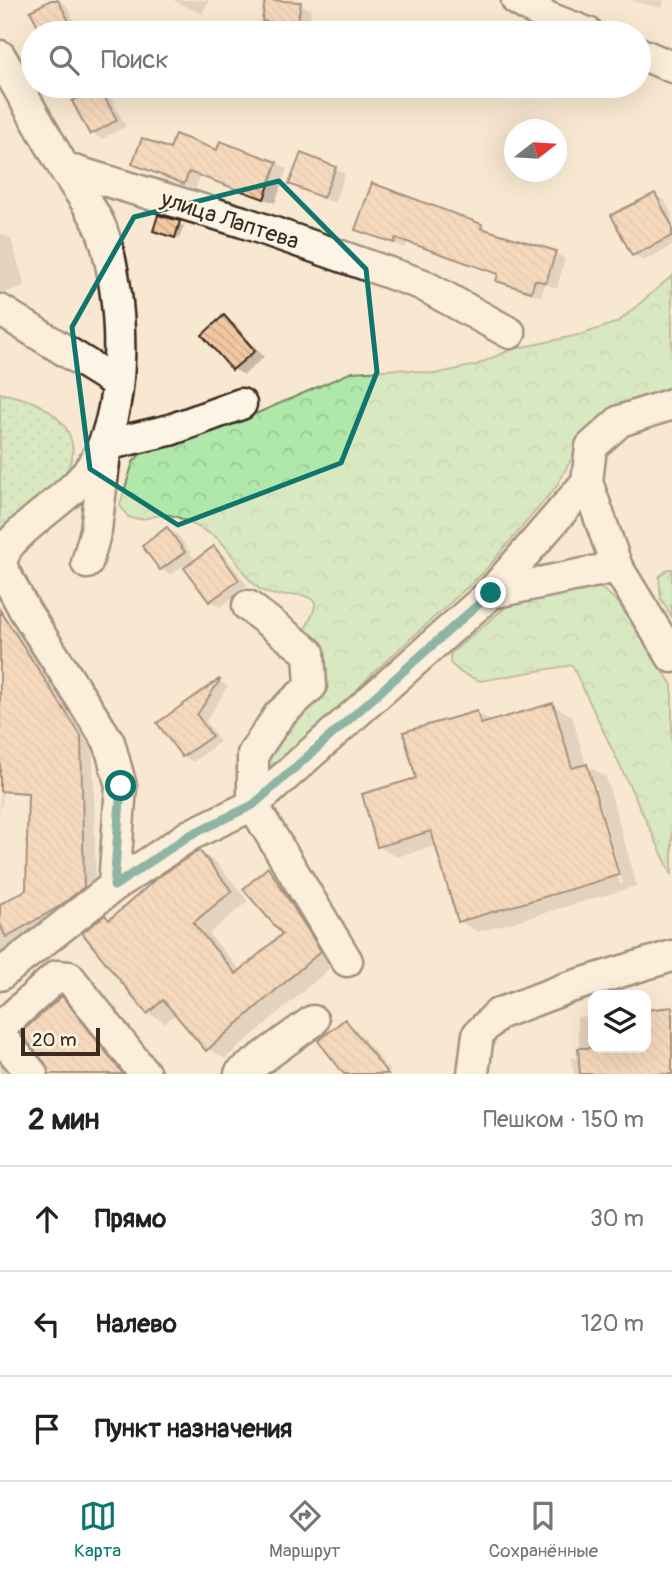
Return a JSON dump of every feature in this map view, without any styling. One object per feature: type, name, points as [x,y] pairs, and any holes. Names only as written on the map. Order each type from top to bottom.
[{"type":"street","points":[[517,0],[557,21]]},
{"type":"street","points":[[0,56],[21,93]]},
{"type":"street","points":[[651,59],[672,67]]},
{"type":"street","points":[[24,98],[102,229],[116,285],[121,339],[117,383],[106,445],[96,530],[87,563]]},
{"type":"street","name":"улица Лаптева","points":[[64,168],[243,222],[421,284],[510,333]]},
{"type":"street","points":[[0,310],[117,383]]},
{"type":"street","points":[[114,886],[121,786],[109,742],[12,611],[0,564],[7,546],[87,474],[106,445],[170,430],[241,404]]},
{"type":"street","points":[[672,404],[620,421],[591,447],[587,482],[617,567],[672,657]]},
{"type":"street","points":[[0,975],[114,886],[190,835],[253,805],[491,593],[587,482]]},
{"type":"street","points":[[491,593],[617,567]]},
{"type":"street","points":[[248,606],[309,653],[311,686],[279,715],[253,754],[253,805],[347,961]]},
{"type":"street","points":[[473,1074],[478,1034],[498,1014],[566,988],[672,956]]},
{"type":"street","points":[[32,1074],[0,1035],[3,1025],[57,976],[69,976],[145,1074]]},
{"type":"street","points":[[240,1074],[313,1021]]},
{"type":"highlighted area","points":[[279,181],[366,269],[377,372],[341,463],[178,525],[90,469],[72,327],[134,217]]},
{"type":"green space","points":[[672,276],[672,389],[612,412],[580,443],[556,487],[483,573],[373,673],[281,770],[266,774],[263,765],[323,688],[322,654],[305,631],[315,602],[303,595],[265,592],[251,581],[218,539],[180,518],[170,515],[140,519],[128,517],[120,505],[133,462],[146,448],[190,437],[260,412],[352,372],[401,369],[435,374],[476,365],[510,350],[583,334],[618,322]]},
{"type":"green space","points":[[0,393],[34,402],[55,416],[68,432],[73,454],[57,484],[0,541]]},
{"type":"green space","points":[[672,569],[672,617],[661,599],[659,577]]},
{"type":"green space","points":[[593,586],[601,588],[618,602],[672,685],[672,875],[572,665],[480,681],[461,673],[450,663],[450,654],[509,604]]},
{"type":"building","points":[[51,0],[58,0],[69,21],[35,21],[30,11]]},
{"type":"building","points":[[265,0],[301,2],[298,21],[262,21]]},
{"type":"building","points":[[78,98],[105,98],[117,120],[90,135],[72,101]]},
{"type":"building","points":[[175,134],[217,150],[220,141],[277,162],[264,199],[189,172],[184,184],[132,164],[142,138],[170,149]]},
{"type":"building","points":[[301,153],[336,167],[323,198],[289,184]]},
{"type":"building","points":[[372,183],[482,224],[481,228],[556,251],[546,283],[535,280],[531,292],[496,281],[498,274],[396,238],[394,243],[355,230]]},
{"type":"building","points":[[655,193],[672,226],[672,236],[632,256],[611,215]]},
{"type":"building","points":[[158,215],[180,221],[175,238],[153,231]]},
{"type":"building","points":[[224,315],[255,351],[232,370],[202,335]]},
{"type":"building","points":[[167,527],[185,552],[160,570],[142,546]]},
{"type":"building","points":[[214,546],[239,580],[209,602],[184,568]]},
{"type":"building","points":[[0,610],[81,736],[84,887],[60,906],[6,937],[0,924],[0,904],[26,890],[28,793],[0,791]]},
{"type":"building","points":[[219,679],[197,715],[212,736],[182,757],[157,723]]},
{"type":"building","points":[[553,703],[572,768],[587,764],[619,875],[458,922],[431,831],[377,847],[362,794],[416,778],[403,732],[477,711],[481,724]]},
{"type":"building","points":[[199,850],[232,891],[193,923],[236,974],[282,934],[243,889],[268,867],[321,951],[206,1051],[163,1000],[147,1014],[82,933],[105,915],[109,920],[157,878]]},
{"type":"building","points":[[62,996],[123,1074],[49,1074],[45,1063],[20,1033]]},
{"type":"building","points":[[672,1007],[672,1074],[580,1074],[578,1048],[588,1048],[588,1053],[651,1053],[651,1009]]},
{"type":"building","points":[[345,1019],[388,1074],[344,1074],[318,1041]]},
{"type":"route","points":[[121,786],[114,886],[190,835],[253,805],[491,593]]}]
